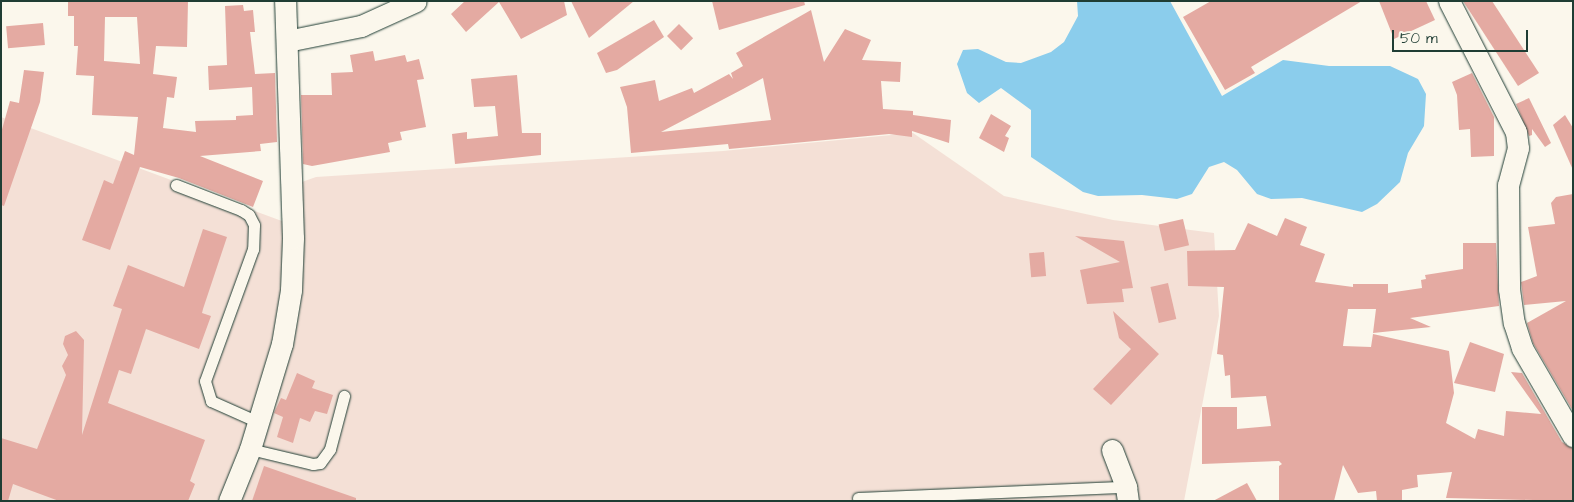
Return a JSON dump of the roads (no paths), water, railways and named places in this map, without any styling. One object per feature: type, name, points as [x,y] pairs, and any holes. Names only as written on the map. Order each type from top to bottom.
[{"type":"street","points":[[229,501],[250,449],[282,344],[291,290],[293,238],[285,1]]},
{"type":"street","points":[[287,40],[361,26],[416,1]]},
{"type":"street","points":[[1449,1],[1516,132],[1518,148],[1508,185],[1509,289],[1514,323],[1522,348],[1573,436]]},
{"type":"street","points":[[1112,450],[1127,494]]},
{"type":"lane","points":[[176,185],[241,210],[249,215],[254,225],[253,249],[205,381],[211,400],[258,422]]},
{"type":"lane","points":[[250,449],[313,464],[320,463],[330,448],[344,396]]},
{"type":"lane","points":[[858,498],[1127,494]]},
{"type":"water","points":[[1077,1],[1170,1],[1222,96],[1283,60],[1329,66],[1390,66],[1418,79],[1426,94],[1424,126],[1408,153],[1400,182],[1377,204],[1362,212],[1302,198],[1271,199],[1257,194],[1237,170],[1224,162],[1209,167],[1192,194],[1177,199],[1142,195],[1098,196],[1083,192],[1031,157],[1031,110],[1001,88],[979,103],[967,93],[957,64],[963,50],[978,49],[1006,62],[1021,63],[1051,52],[1064,42],[1078,16]]}]
